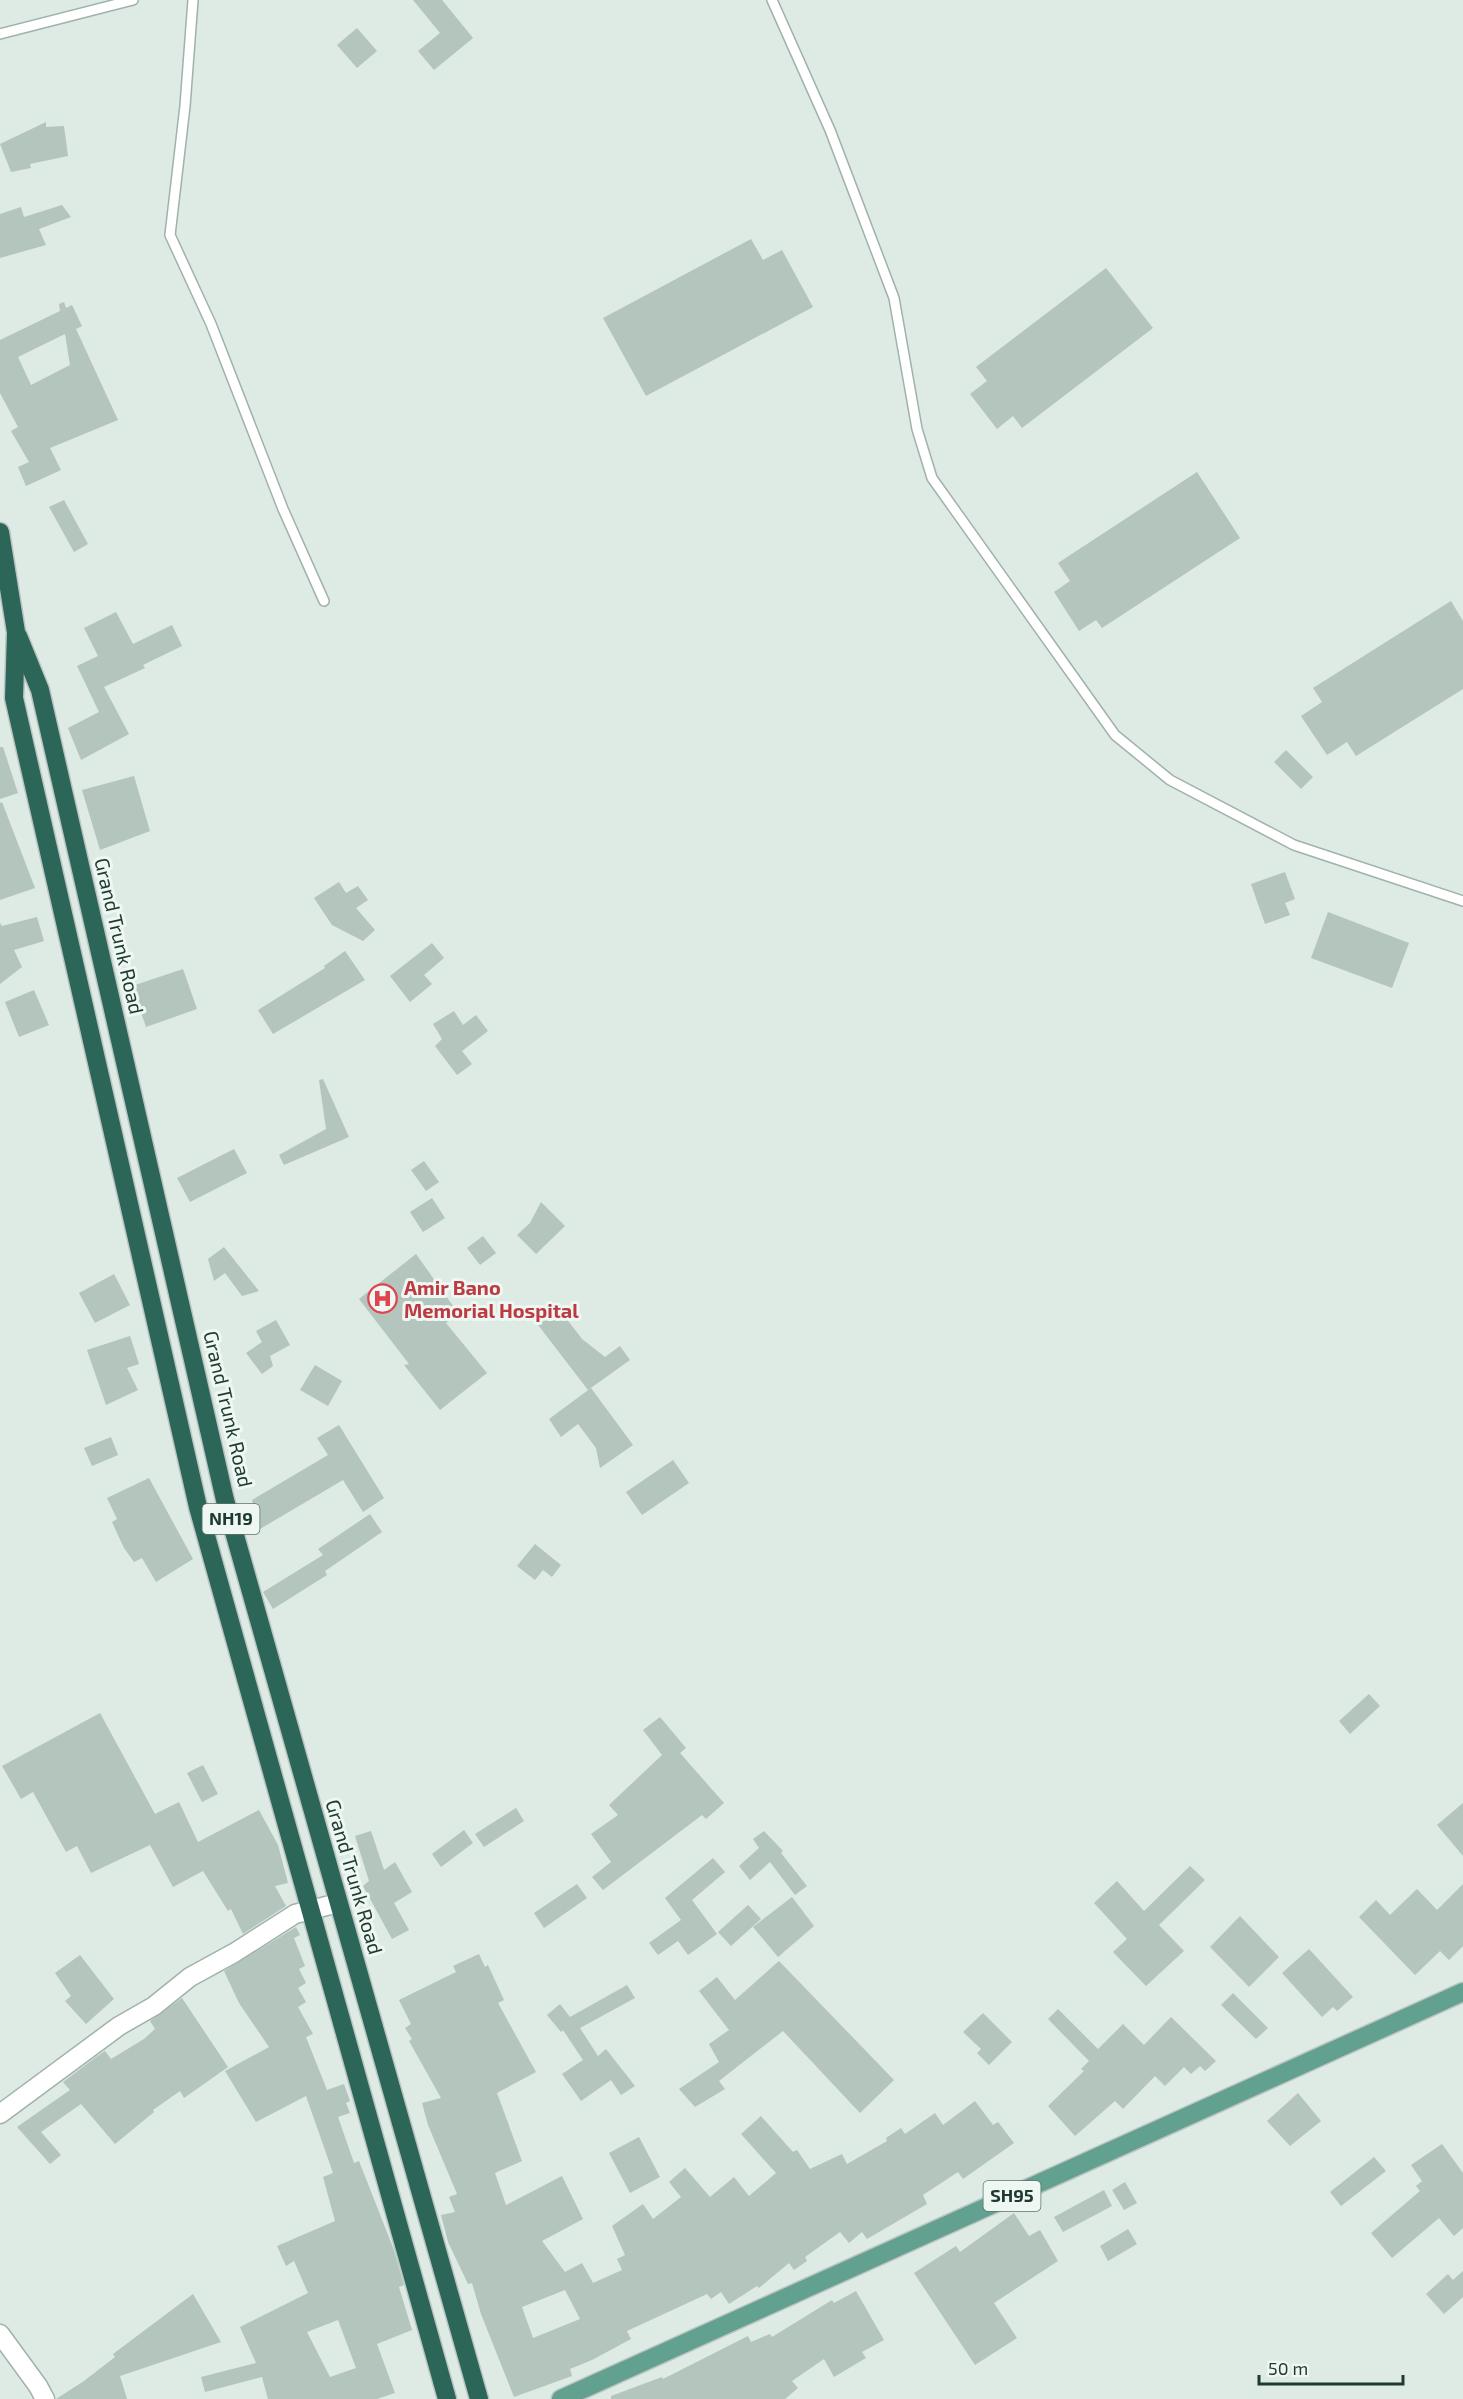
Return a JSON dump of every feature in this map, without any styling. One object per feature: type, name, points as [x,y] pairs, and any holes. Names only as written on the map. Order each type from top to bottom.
[{"type":"highway","name":"Grand Trunk Road","points":[[0,532],[16,632],[14,698],[198,1507],[447,2399]]},
{"type":"highway","name":"Grand Trunk Road","points":[[16,632],[40,690],[225,1500],[479,2399]]},
{"type":"highway","points":[[38,808],[66,803]]},
{"type":"highway","points":[[183,1440],[210,1433]]},
{"type":"highway","points":[[378,2150],[406,2142]]},
{"type":"main road","name":"SH95","points":[[561,2399],[1463,1992]]},
{"type":"street","points":[[0,2114],[119,2026],[154,2006],[190,1977],[234,1953],[295,1914],[338,1903]]},
{"type":"street","points":[[0,2334],[45,2399]]},
{"type":"lane","points":[[0,34],[133,0]]},
{"type":"lane","points":[[193,0],[185,106],[170,235],[211,324],[283,510],[324,602]]},
{"type":"lane","points":[[772,0],[830,130],[894,298],[917,429],[932,478],[1115,735],[1170,780],[1294,845],[1463,902]]},
{"type":"building","points":[[413,0],[442,0],[473,38],[434,70],[418,51],[440,33]]},
{"type":"building","points":[[357,28],[377,51],[357,68],[337,45]]},
{"type":"building","points":[[46,122],[46,127],[64,126],[68,156],[30,164],[31,168],[11,172],[0,144]]},
{"type":"building","points":[[62,205],[71,217],[39,229],[46,245],[0,258],[0,214],[21,207],[24,217]]},
{"type":"building","points":[[751,239],[763,260],[782,250],[813,307],[646,396],[603,318]]},
{"type":"building","points":[[1106,268],[1153,328],[1022,428],[1013,416],[997,429],[970,394],[987,381],[976,367]]},
{"type":"building","points":[[64,302],[66,308],[72,305],[82,326],[76,329],[118,420],[50,448],[61,470],[26,486],[18,467],[29,462],[11,431],[18,427],[0,393],[0,340],[60,311],[59,304]],"holes":[[[65,334],[70,365],[31,385],[18,357]]]},
{"type":"building","points":[[1197,472],[1240,538],[1102,628],[1096,620],[1079,631],[1054,592],[1070,581],[1058,563]]},
{"type":"building","points":[[64,500],[88,544],[74,552],[49,507]]},
{"type":"building","points":[[1451,601],[1463,621],[1463,689],[1356,756],[1347,742],[1327,755],[1301,716],[1322,702],[1313,688]]},
{"type":"building","points":[[116,612],[133,644],[172,625],[182,646],[143,665],[145,668],[104,687],[129,734],[81,760],[68,728],[99,712],[77,666],[98,656],[84,628]]},
{"type":"building","points":[[0,747],[3,747],[18,793],[0,799]]},
{"type":"building","points":[[1286,750],[1313,777],[1301,789],[1274,762]]},
{"type":"building","points":[[134,776],[150,831],[100,850],[82,790]]},
{"type":"building","points":[[2,802],[35,888],[0,900],[0,803]]},
{"type":"building","points":[[1285,872],[1295,899],[1285,903],[1290,915],[1265,924],[1251,884]]},
{"type":"building","points":[[339,882],[346,893],[358,886],[368,900],[356,908],[375,930],[363,941],[332,925],[314,898]]},
{"type":"building","points":[[1328,912],[1409,943],[1392,988],[1311,958]]},
{"type":"building","points":[[37,917],[44,941],[14,950],[22,967],[0,984],[0,923],[2,926]]},
{"type":"building","points":[[432,943],[444,958],[424,975],[432,984],[410,1002],[390,976]]},
{"type":"building","points":[[345,951],[365,980],[273,1034],[258,1010],[325,968],[324,966]]},
{"type":"building","points":[[183,969],[197,1009],[146,1027],[132,986]]},
{"type":"building","points":[[34,990],[49,1025],[19,1037],[5,1002]]},
{"type":"building","points":[[454,1011],[463,1025],[476,1015],[488,1031],[462,1051],[472,1064],[457,1075],[435,1046],[442,1039],[433,1024]]},
{"type":"building","points":[[323,1079],[349,1137],[284,1165],[279,1155],[326,1129],[319,1080]]},
{"type":"building","points":[[234,1149],[247,1173],[190,1202],[177,1178]]},
{"type":"building","points":[[424,1161],[439,1182],[426,1191],[411,1170]]},
{"type":"building","points":[[432,1198],[445,1218],[423,1232],[410,1212]]},
{"type":"building","points":[[541,1202],[565,1226],[536,1254],[517,1235],[530,1223]]},
{"type":"building","points":[[483,1236],[496,1253],[480,1265],[467,1248]]},
{"type":"building","points":[[224,1247],[259,1291],[242,1296],[225,1273],[214,1281],[208,1259]]},
{"type":"building","points":[[416,1254],[458,1313],[446,1323],[487,1373],[440,1410],[404,1365],[409,1364],[359,1299]]},
{"type":"building","points":[[114,1274],[130,1305],[95,1323],[79,1293]]},
{"type":"building","points":[[553,1301],[582,1339],[605,1357],[620,1346],[630,1360],[588,1390],[532,1317]]},
{"type":"building","points":[[276,1320],[290,1345],[270,1356],[273,1366],[262,1374],[246,1353],[262,1342],[256,1331]]},
{"type":"building","points":[[130,1336],[139,1364],[127,1368],[138,1390],[106,1405],[87,1350]]},
{"type":"building","points":[[315,1365],[342,1381],[328,1406],[300,1390]]},
{"type":"building","points":[[591,1388],[633,1445],[600,1468],[596,1448],[578,1424],[561,1437],[549,1419]]},
{"type":"building","points":[[339,1425],[384,1498],[363,1512],[343,1480],[260,1529],[252,1500],[328,1455],[317,1438]]},
{"type":"building","points":[[111,1437],[118,1455],[92,1466],[84,1448]]},
{"type":"building","points":[[673,1460],[689,1483],[642,1515],[626,1492]]},
{"type":"building","points":[[149,1478],[193,1559],[156,1582],[142,1558],[134,1562],[124,1548],[112,1522],[117,1519],[107,1498]]},
{"type":"building","points":[[370,1514],[382,1532],[325,1571],[327,1575],[273,1609],[263,1592],[323,1555],[318,1549]]},
{"type":"building","points":[[535,1544],[561,1565],[552,1577],[543,1570],[535,1580],[517,1566]]},
{"type":"building","points":[[1369,1694],[1380,1706],[1350,1734],[1339,1721]]},
{"type":"building","points":[[100,1713],[155,1814],[179,1802],[198,1842],[259,1810],[278,1845],[288,1883],[275,1886],[286,1906],[243,1934],[231,1909],[228,1911],[203,1871],[173,1887],[150,1845],[91,1873],[77,1846],[66,1852],[33,1792],[21,1799],[2,1766]]},
{"type":"building","points":[[660,1717],[686,1748],[680,1753],[724,1803],[706,1819],[702,1815],[603,1890],[592,1877],[611,1862],[591,1834],[618,1815],[609,1805],[662,1755],[643,1730]]},
{"type":"building","points":[[203,1765],[218,1794],[202,1802],[187,1773]]},
{"type":"building","points":[[1463,1803],[1463,1856],[1437,1825]]},
{"type":"building","points":[[516,1808],[524,1821],[484,1847],[475,1834]]},
{"type":"building","points":[[464,1830],[473,1843],[441,1867],[432,1854]]},
{"type":"building","points":[[371,1831],[384,1870],[395,1862],[412,1892],[394,1903],[409,1930],[392,1939],[363,1886],[369,1881],[355,1836]]},
{"type":"building","points":[[764,1831],[783,1851],[781,1853],[807,1886],[795,1895],[770,1862],[750,1880],[739,1866],[759,1848],[753,1839]]},
{"type":"building","points":[[713,1858],[725,1872],[692,1900],[717,1934],[688,1955],[678,1941],[658,1955],[649,1943],[681,1920],[665,1898]]},
{"type":"building","points":[[1190,1866],[1205,1880],[1159,1925],[1184,1951],[1146,1986],[1113,1952],[1127,1939],[1094,1903],[1117,1881],[1144,1911]]},
{"type":"building","points":[[577,1884],[587,1898],[544,1928],[534,1913]]},
{"type":"building","points":[[1463,1884],[1463,1946],[1449,1960],[1440,1951],[1415,1975],[1359,1917],[1376,1900],[1390,1915],[1417,1889],[1437,1910]]},
{"type":"building","points":[[792,1897],[814,1926],[778,1957],[753,1927]]},
{"type":"building","points":[[748,1905],[761,1919],[731,1946],[718,1932]]},
{"type":"building","points":[[1240,1916],[1279,1957],[1249,1987],[1210,1947]]},
{"type":"building","points":[[296,1927],[300,1935],[294,1938],[305,1966],[299,1969],[306,1983],[298,1988],[306,2002],[298,2007],[313,2034],[306,2037],[327,2090],[344,2084],[350,2101],[346,2103],[350,2113],[338,2117],[354,2163],[359,2161],[394,2250],[404,2285],[399,2287],[412,2330],[377,2344],[395,2393],[377,2399],[268,2399],[262,2377],[205,2392],[201,2377],[256,2363],[240,2327],[308,2293],[294,2261],[286,2266],[277,2246],[335,2221],[323,2177],[333,2173],[306,2096],[256,2122],[225,2071],[269,2047],[239,2003],[224,1971]],"holes":[[[338,2320],[356,2368],[330,2377],[307,2332]]]},
{"type":"building","points":[[1309,1949],[1353,1997],[1337,2011],[1333,2007],[1322,2017],[1282,1973]]},
{"type":"building","points":[[479,1954],[485,1967],[488,1965],[504,2000],[498,2003],[536,2072],[497,2093],[522,2161],[495,2173],[506,2205],[562,2176],[583,2219],[542,2241],[565,2272],[582,2263],[593,2283],[622,2270],[617,2259],[625,2255],[612,2226],[643,2204],[653,2219],[681,2197],[669,2182],[685,2168],[710,2197],[734,2177],[749,2196],[776,2173],[741,2134],[761,2116],[793,2152],[797,2150],[810,2169],[842,2154],[847,2164],[887,2141],[886,2138],[901,2128],[905,2134],[935,2113],[943,2125],[975,2101],[993,2125],[998,2122],[1014,2143],[963,2179],[958,2172],[923,2195],[927,2204],[867,2239],[862,2232],[849,2243],[840,2232],[805,2257],[807,2261],[794,2270],[789,2263],[759,2288],[757,2286],[729,2304],[721,2292],[711,2299],[707,2294],[627,2331],[631,2339],[570,2369],[572,2376],[514,2397],[481,2314],[472,2283],[468,2284],[448,2242],[441,2215],[455,2212],[449,2197],[457,2194],[428,2125],[422,2103],[441,2098],[409,2041],[412,2039],[405,2028],[411,2024],[399,2000],[456,1972],[453,1966]],"holes":[[[565,2290],[580,2319],[533,2338],[522,2307]]]},
{"type":"building","points":[[80,1955],[114,1999],[86,2024],[65,2001],[71,1996],[55,1973]]},
{"type":"building","points":[[779,1961],[894,2080],[860,2113],[783,2031],[719,2081],[725,2089],[695,2107],[679,2089],[719,2062],[709,2044],[729,2030],[699,1991],[717,1977],[735,2000]]},
{"type":"building","points":[[627,1985],[635,1998],[580,2028],[598,2056],[606,2049],[635,2086],[621,2095],[611,2080],[581,2101],[562,2074],[583,2060],[563,2030],[561,2032],[547,2015],[560,2004],[570,2017]]},
{"type":"building","points":[[1233,1993],[1268,2028],[1256,2039],[1221,2005]]},
{"type":"building","points":[[182,1998],[228,2067],[184,2098],[180,2091],[153,2110],[154,2112],[115,2144],[81,2104],[41,2132],[61,2155],[50,2164],[17,2127],[70,2090],[63,2082],[96,2057],[105,2051],[111,2059],[144,2039],[155,2029],[150,2021]]},
{"type":"building","points":[[1058,2009],[1098,2049],[1123,2024],[1144,2045],[1171,2017],[1216,2061],[1205,2071],[1200,2066],[1191,2074],[1184,2067],[1165,2086],[1155,2076],[1123,2109],[1115,2101],[1075,2136],[1048,2106],[1084,2071],[1081,2069],[1089,2061],[1048,2019]]},
{"type":"building","points":[[983,2013],[1012,2042],[989,2065],[977,2053],[981,2049],[963,2032]]},
{"type":"building","points":[[1298,2093],[1321,2121],[1290,2146],[1267,2121]]},
{"type":"building","points":[[639,2137],[660,2177],[630,2193],[609,2153]]},
{"type":"building","points":[[1442,2144],[1463,2173],[1463,2228],[1454,2236],[1439,2218],[1392,2258],[1371,2233],[1420,2191],[1416,2186],[1422,2181],[1411,2165]]},
{"type":"building","points":[[1374,2157],[1386,2171],[1341,2206],[1330,2192]]},
{"type":"building","points":[[1125,2182],[1137,2203],[1124,2210],[1112,2190]]},
{"type":"building","points":[[1104,2190],[1112,2206],[1063,2232],[1054,2217]]},
{"type":"building","points":[[1014,2213],[1029,2236],[1040,2230],[1058,2261],[994,2303],[1017,2338],[975,2365],[914,2273],[956,2246],[960,2252]]},
{"type":"building","points":[[1128,2229],[1137,2244],[1108,2261],[1100,2246]]},
{"type":"building","points":[[1463,2271],[1463,2297],[1444,2314],[1426,2294],[1448,2274],[1453,2280]]},
{"type":"building","points":[[856,2291],[884,2340],[862,2352],[866,2358],[834,2377],[824,2359],[792,2381],[798,2388],[785,2399],[611,2399],[611,2396],[662,2377],[663,2379],[748,2336],[751,2342],[770,2334],[772,2337],[832,2300],[834,2303]]},
{"type":"building","points":[[193,2294],[221,2342],[120,2376],[127,2399],[56,2399],[84,2381],[115,2357],[113,2354]]},
{"type":"place","name":"Amir Bano Memorial Hospital","points":[[383,1299]]}]
